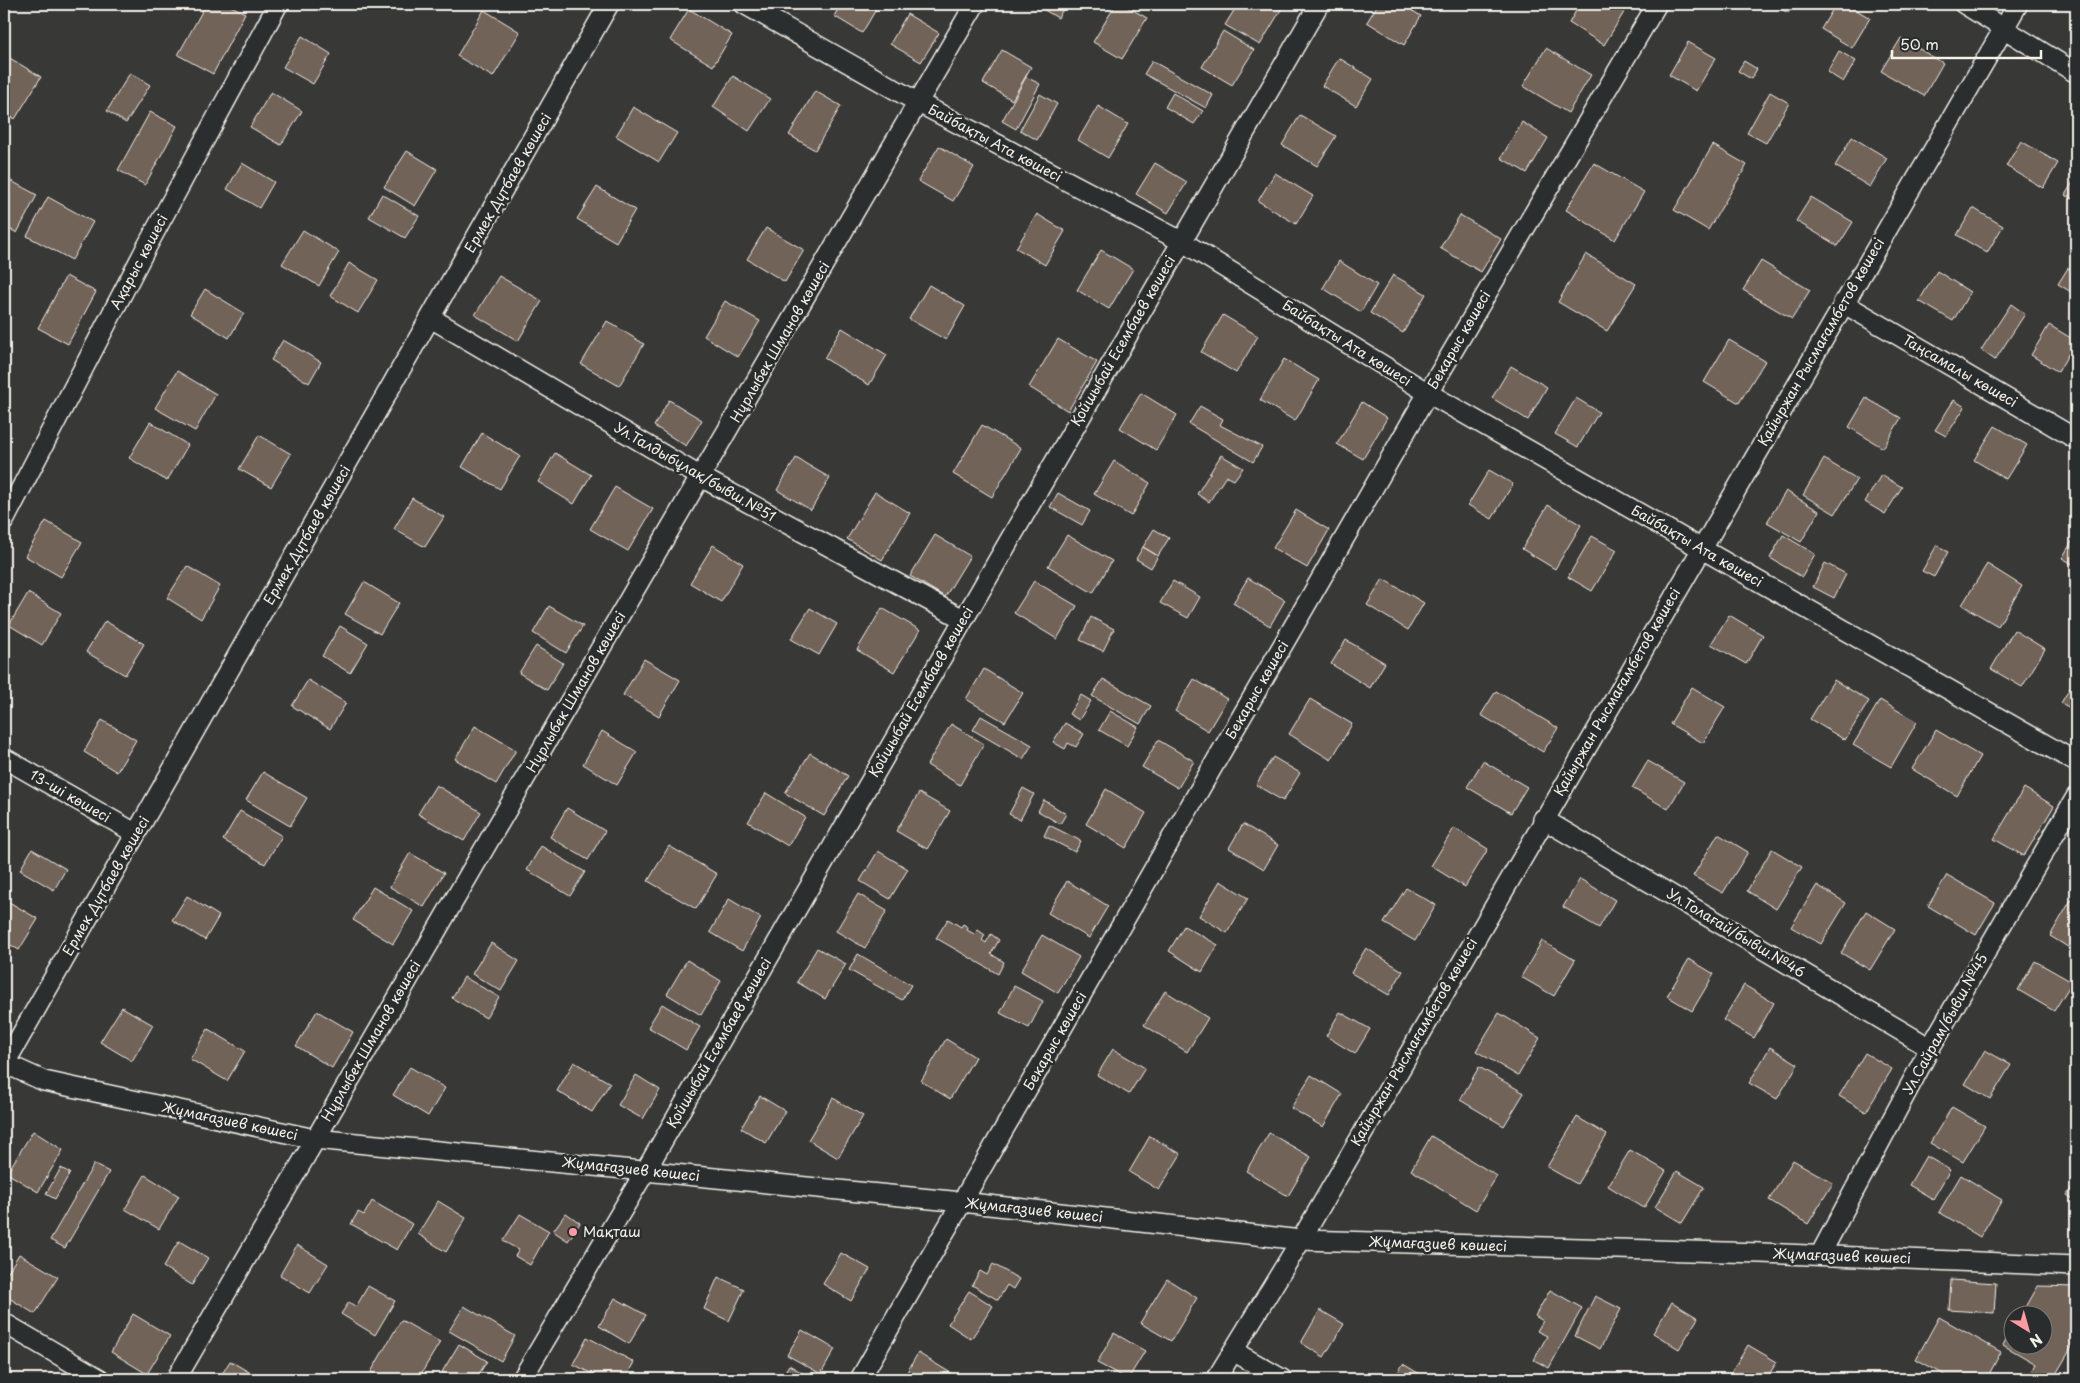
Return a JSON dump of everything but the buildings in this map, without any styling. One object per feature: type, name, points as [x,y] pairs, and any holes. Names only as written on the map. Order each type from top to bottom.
[{"type":"street","name":"Ақарыс көшесi","points":[[4,521],[146,248],[278,4]]},
{"type":"street","name":"Ермек Дүтбаев көшесi","points":[[4,1064],[609,4]]},
{"type":"street","name":"Байбақты Ата көшесі","points":[[744,4],[918,103],[1182,241],[1428,393],[2076,762]]},
{"type":"street","name":"Нұрлыбек Шманов көшесі","points":[[176,1379],[975,4]]},
{"type":"street","name":"Қойшыбай Есембаев көшесі","points":[[522,1379],[646,1170],[1319,4]]},
{"type":"street","name":"Бекарыс көшесі","points":[[860,1379],[1428,393],[1657,4]]},
{"type":"street","points":[[1964,4],[2076,73]]},
{"type":"street","name":"Қайыржан Рысмағамбетов көшесі","points":[[1216,1379],[1300,1240],[1700,548],[2018,4]]},
{"type":"street","name":"Таңсамалы көшесі","points":[[1844,303],[2076,439]]},
{"type":"street","name":"Ул.Талдыбұлақ/бывш.№51","points":[[431,318],[701,477],[963,619]]},
{"type":"street","name":"13-ші көшесi","points":[[4,758],[136,834]]},
{"type":"street","name":"Ул.Сайрам/бывш.№45","points":[[1820,1255],[1930,1048],[2076,797]]},
{"type":"street","name":"Ул.Толағай/бывш.№46","points":[[1543,819],[1930,1048]]},
{"type":"street","name":"Жұмағазиев көшесі","points":[[4,1064],[44,1081],[314,1139],[962,1202],[1300,1240],[1820,1255],[2076,1266]]},
{"type":"street","points":[[4,1323],[100,1379]]},
{"type":"street","points":[[1233,1351],[1282,1379]]},
{"type":"place","name":"Мақташ","points":[[573,1232]]}]
